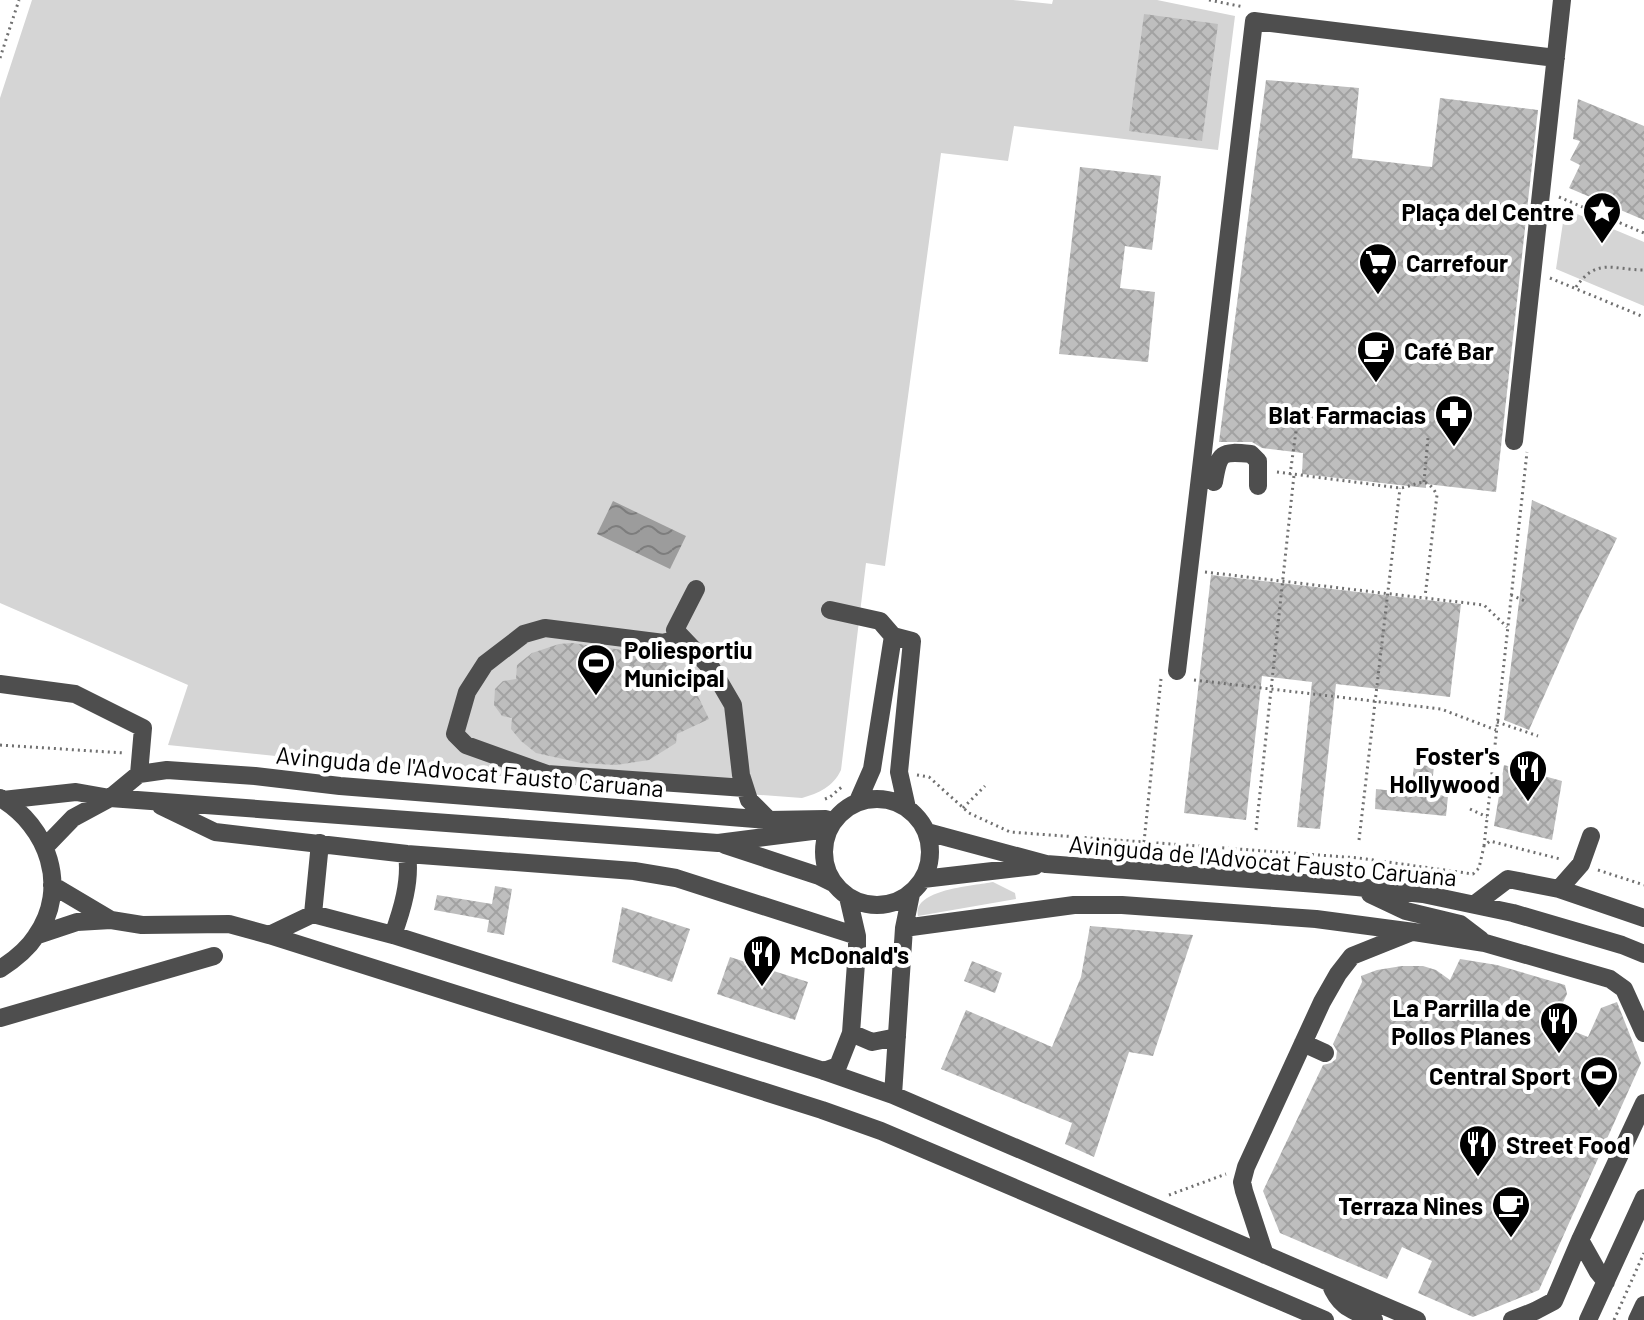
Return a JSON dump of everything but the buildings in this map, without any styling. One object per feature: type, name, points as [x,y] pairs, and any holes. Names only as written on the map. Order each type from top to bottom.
[{"type":"street","points":[[1514,441],[1562,0]]},
{"type":"street","points":[[1184,676],[1189,571],[1254,21],[1556,58]]},
{"type":"street","points":[[1214,482],[1221,456],[1230,452],[1251,454],[1258,461],[1258,477]]},
{"type":"street","points":[[696,589],[675,630],[712,669],[733,705],[741,775],[747,794],[769,820]]},
{"type":"street","points":[[830,610],[880,621],[893,636],[912,641],[899,772],[907,808],[927,832],[931,856],[904,928],[893,1095]]},
{"type":"street","points":[[681,637],[664,643],[545,628],[524,634],[485,664],[467,692],[455,734],[466,745],[547,774],[747,794]]},
{"type":"street","points":[[2,799],[76,792],[110,798],[718,843],[831,824],[858,801],[872,769],[893,636]]},
{"type":"street","points":[[0,684],[75,694],[143,728],[139,774],[110,798],[73,818],[45,847]]},
{"type":"street","name":"Avinguda de l'Advocat Fausto Caruana","points":[[139,774],[167,770],[255,776],[340,786],[831,824]]},
{"type":"street","points":[[735,817],[747,794]]},
{"type":"street","points":[[858,801],[883,798],[907,808]]},
{"type":"street","points":[[0,969],[19,957],[38,935],[48,912],[52,885],[51,866],[45,847],[33,826],[2,799]]},
{"type":"street","points":[[150,801],[215,832],[407,854],[634,871],[676,878],[857,936]]},
{"type":"street","points":[[831,824],[823,857],[833,883]]},
{"type":"street","name":"Avinguda de l'Advocat Fausto Caruana","points":[[927,832],[1046,864],[1423,894],[1513,913],[1644,954]]},
{"type":"street","points":[[1559,889],[1581,864],[1591,836]]},
{"type":"street","points":[[313,914],[320,843]]},
{"type":"street","points":[[718,843],[819,876],[833,883],[848,897],[865,904],[889,904],[917,887]]},
{"type":"street","points":[[393,935],[409,871],[407,854]]},
{"type":"street","name":"Avinguda de l'Advocat Fausto Caruana","points":[[917,887],[1046,864]]},
{"type":"street","points":[[1581,864],[1586,899]]},
{"type":"street","name":"Avinguda de l'Advocat Fausto Caruana","points":[[1475,904],[1508,879],[1559,889],[1644,918]]},
{"type":"street","points":[[52,885],[111,920]]},
{"type":"street","points":[[1357,887],[1406,911],[1460,924],[1485,943]]},
{"type":"street","points":[[824,1071],[838,1066],[851,1033],[857,936],[848,897]]},
{"type":"street","points":[[904,928],[1074,905],[1122,905],[1316,919],[1414,932],[1485,943],[1610,979],[1624,989],[1644,1033]]},
{"type":"street","points":[[269,935],[313,914],[393,935],[824,1071],[893,1095],[1417,1320]]},
{"type":"street","points":[[38,935],[77,922],[111,920],[142,925],[229,924],[269,935],[881,1131],[1325,1320]]},
{"type":"street","points":[[1265,1255],[1242,1182],[1303,1043],[1330,988],[1352,956],[1414,932]]},
{"type":"street","points":[[0,1018],[214,956]]},
{"type":"street","points":[[851,1033],[872,1042],[897,1037]]},
{"type":"street","points":[[1303,1043],[1325,1053]]},
{"type":"street","points":[[1512,1320],[1554,1301],[1580,1240],[1637,1133],[1644,1103]]},
{"type":"street","points":[[1588,1320],[1644,1198]]},
{"type":"street","points":[[1580,1240],[1606,1282]]},
{"type":"street","points":[[1330,1283],[1335,1295],[1347,1308],[1374,1320]]},
{"type":"street","points":[[1637,1320],[1644,1305]]},
{"type":"path","points":[[0,55],[19,0]]},
{"type":"path","points":[[1209,0],[1245,7],[1254,21]]},
{"type":"path","points":[[1556,195],[1644,233]]},
{"type":"path","points":[[1576,288],[1584,275],[1602,267],[1644,270]]},
{"type":"path","points":[[1546,276],[1644,317]]},
{"type":"path","points":[[1256,830],[1284,580],[1297,424]]},
{"type":"path","points":[[1424,482],[1428,438]]},
{"type":"path","points":[[1258,477],[1292,475],[1400,488],[1415,482],[1429,484],[1437,495],[1425,597]]},
{"type":"path","points":[[1359,840],[1400,488]]},
{"type":"path","points":[[1189,571],[1484,605],[1508,627]]},
{"type":"path","points":[[1511,595],[1525,601]]},
{"type":"path","points":[[1184,676],[1441,709],[1496,730]]},
{"type":"path","points":[[1497,722],[1538,736]]},
{"type":"path","points":[[963,808],[985,786]]},
{"type":"path","points":[[1470,809],[1487,817]]},
{"type":"path","points":[[1144,842],[1147,816]]},
{"type":"path","points":[[1157,1208],[1161,1197],[1246,1167]]},
{"type":"path","points":[[1614,1320],[1644,1253]]},
{"type":"shaded area","points":[[32,0],[1013,0],[1052,4],[1053,0],[1157,0],[1235,16],[1218,150],[1014,126],[1008,161],[941,153],[885,566],[866,563],[841,770],[825,788],[802,798],[391,768],[168,745],[188,685],[0,603],[0,98]]},
{"type":"shaded area","name":"Plaça del Centre","points":[[1565,209],[1644,242],[1644,306],[1556,269]]},
{"type":"shaded area","points":[[993,882],[1015,893],[1016,899],[918,916],[919,907],[934,894]]},
{"type":"water","points":[[613,501],[686,536],[670,569],[597,534]]},
{"type":"place","name":"Plaça del Centre","points":[[1602,245]]},
{"type":"place","name":"Carrefour","points":[[1378,296]]},
{"type":"place","name":"Café Bar","points":[[1376,384]]},
{"type":"place","name":"Blat Farmacias","points":[[1454,448]]},
{"type":"place","name":"Poliesportiu Municipal","points":[[596,697]]},
{"type":"place","name":"Foster's Hollywood","points":[[1528,803]]},
{"type":"place","name":"McDonald's","points":[[762,988]]},
{"type":"place","name":"La Parrilla de Pollos Planes","points":[[1559,1055]]},
{"type":"place","name":"Central Sport","points":[[1599,1109]]},
{"type":"place","name":"Street Food","points":[[1478,1178]]},
{"type":"place","name":"Terraza Nines","points":[[1511,1239]]}]
